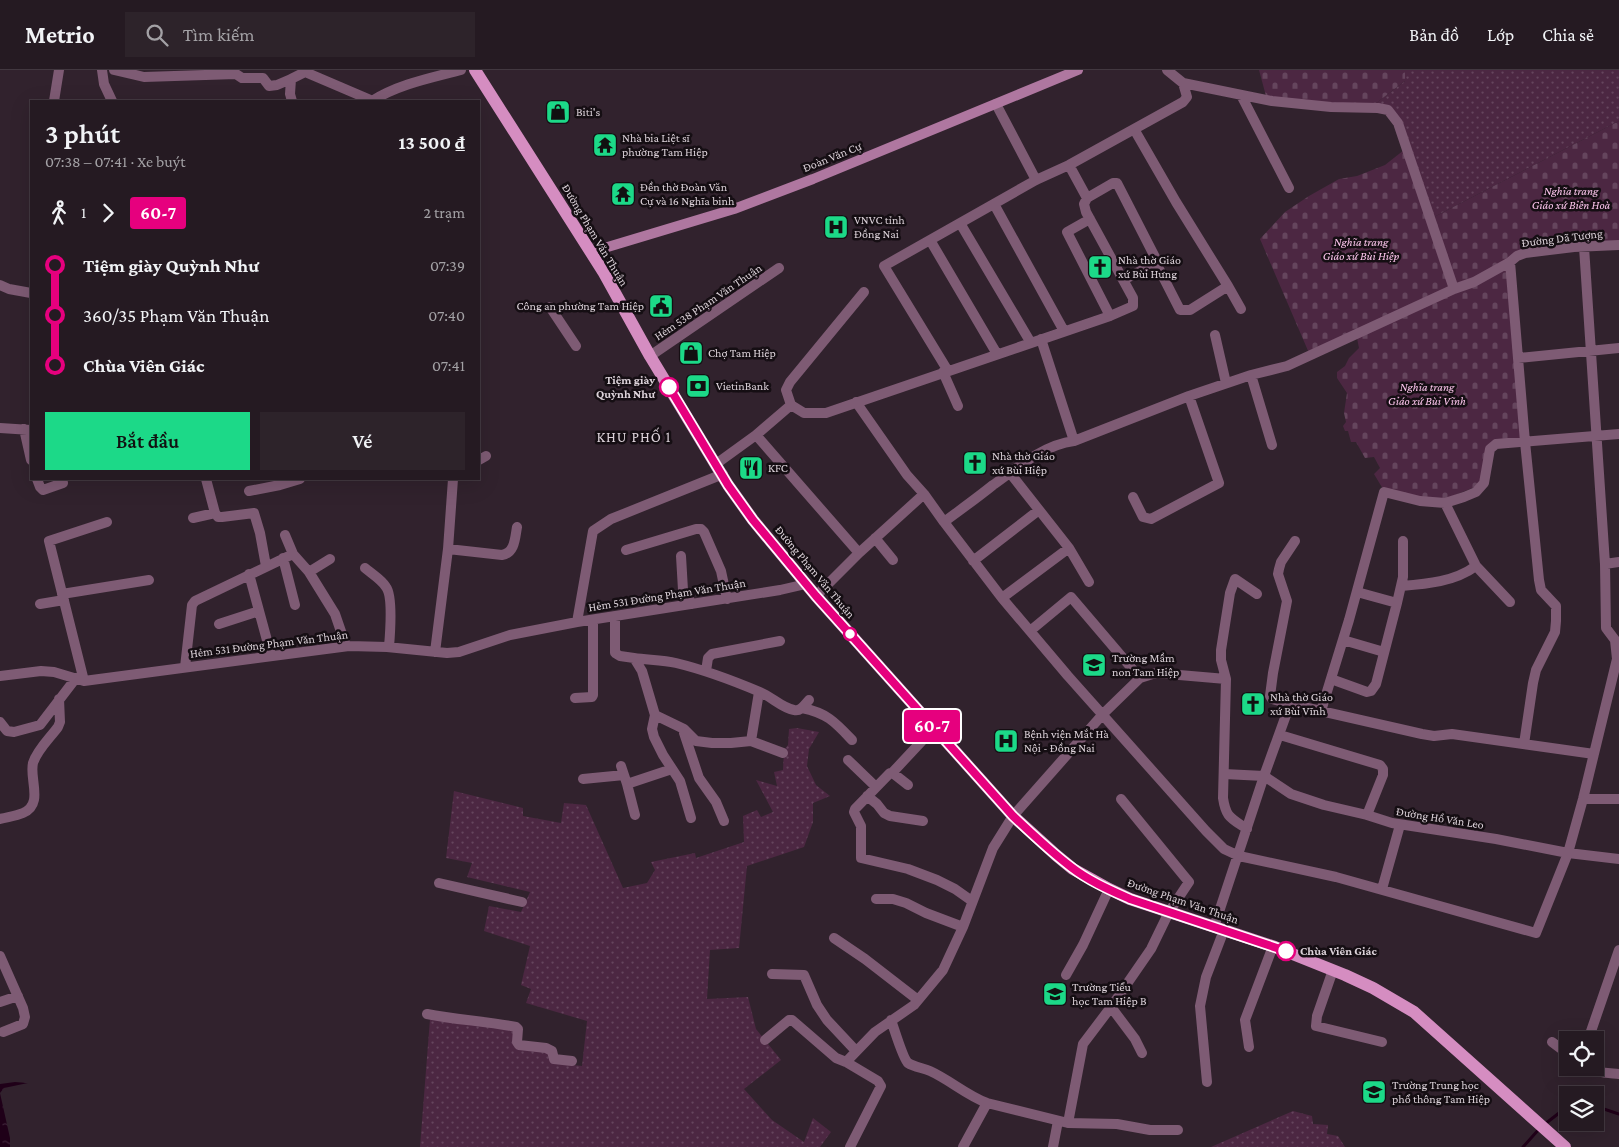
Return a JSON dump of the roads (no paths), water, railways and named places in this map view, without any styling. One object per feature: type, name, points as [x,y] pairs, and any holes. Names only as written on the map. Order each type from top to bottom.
[{"type":"main road","name":"Đường Phạm Văn Thuận","points":[[475,70],[590,252],[728,485],[753,520],[816,596],[1013,816],[1073,869],[1109,889],[1130,899],[1273,946],[1333,970],[1372,988],[1414,1012],[1565,1147]]},
{"type":"street","points":[[54,100],[59,70]]},
{"type":"street","points":[[102,70],[104,84],[112,100]]},
{"type":"street","points":[[114,70],[144,77],[236,74],[245,78],[263,78],[270,86],[291,79],[305,71],[370,100]]},
{"type":"street","points":[[374,100],[402,86],[461,70]]},
{"type":"street","name":"Đoàn Văn Cự","points":[[590,252],[734,209],[1078,70]]},
{"type":"street","points":[[1167,70],[1184,83],[1242,95],[1282,102],[1388,110],[1398,123],[1454,289]]},
{"type":"street","points":[[291,79],[290,94],[292,100]]},
{"type":"street","points":[[958,406],[945,372],[884,266],[1036,180],[1070,165],[1158,117],[1187,99],[1184,83]]},
{"type":"street","points":[[1242,95],[1289,188]]},
{"type":"street","points":[[996,104],[1036,180]]},
{"type":"street","points":[[1134,129],[1241,309]]},
{"type":"street","points":[[1070,165],[1087,198]]},
{"type":"street","points":[[864,292],[790,382],[786,390],[791,405],[804,412],[826,413],[1110,316],[1133,306],[1133,298],[1090,219],[1084,204],[1087,198],[1113,183],[1117,183],[1180,310],[1190,310],[1228,286]]},
{"type":"street","points":[[994,204],[1064,331]]},
{"type":"street","points":[[1090,219],[1067,232],[1110,316]]},
{"type":"street","points":[[960,223],[1036,341],[1074,441]]},
{"type":"street","points":[[930,240],[997,354]]},
{"type":"street","name":"Đường Dã Tượng","points":[[944,522],[1035,456],[1064,443],[1074,441],[1189,396],[1251,375],[1287,366],[1454,289],[1474,282],[1510,262],[1517,256],[1525,253],[1619,245]]},
{"type":"street","points":[[856,402],[907,475],[924,494],[1002,598],[1206,831],[1224,849],[1239,856],[1382,889],[1536,934],[1568,853],[1617,659],[1615,640],[1606,628],[1606,564],[1584,247]]},
{"type":"street","points":[[1510,262],[1524,442],[1541,590],[1556,606],[1557,612],[1554,632],[1534,676],[1524,744]]},
{"type":"street","points":[[1123,280],[1156,263]]},
{"type":"street","name":"Hẻm 538 Phạm Văn Thuận","points":[[650,356],[779,268]]},
{"type":"street","points":[[0,285],[9,289],[30,293]]},
{"type":"street","points":[[550,307],[576,346]]},
{"type":"street","points":[[1215,335],[1226,383]]},
{"type":"street","points":[[1518,358],[1619,348]]},
{"type":"street","points":[[1251,375],[1272,445]]},
{"type":"street","points":[[1133,497],[1143,517],[1151,519],[1219,483],[1189,396]]},
{"type":"street","points":[[577,622],[593,531],[611,519],[720,469],[791,405]]},
{"type":"street","points":[[0,428],[28,430],[30,450]]},
{"type":"street","points":[[1321,711],[1357,592],[1384,492],[1420,501],[1445,503],[1476,492],[1482,487],[1490,448],[1496,444],[1619,434]]},
{"type":"street","points":[[756,435],[859,552]]},
{"type":"street","points":[[1010,473],[1069,548],[1089,582]]},
{"type":"street","points":[[38,480],[42,490],[63,483]]},
{"type":"street","points":[[206,480],[215,513],[218,517],[254,513],[266,566]]},
{"type":"street","points":[[249,491],[297,480]]},
{"type":"street","points":[[434,652],[448,548],[453,480]]},
{"type":"street","points":[[816,596],[859,552],[924,494]]},
{"type":"street","points":[[1445,503],[1476,566],[1510,602]]},
{"type":"street","points":[[974,561],[1039,510]]},
{"type":"street","points":[[193,518],[215,513]]},
{"type":"street","points":[[0,722],[7,731],[14,732],[40,725],[59,699],[80,680],[49,541],[107,522]]},
{"type":"street","points":[[448,548],[502,555],[508,554],[512,551],[517,527]]},
{"type":"street","points":[[626,550],[701,529],[707,537],[720,571],[726,599]]},
{"type":"street","points":[[285,535],[293,554],[309,572],[335,614],[346,646]]},
{"type":"street","points":[[875,538],[893,560]]},
{"type":"street","points":[[1295,541],[1280,562],[1278,574],[1287,601],[1273,673],[1270,696],[1272,699],[1422,734],[1434,736],[1452,734],[1594,754]]},
{"type":"street","points":[[1331,679],[1364,691],[1371,691],[1376,684],[1402,586],[1404,566],[1403,541]]},
{"type":"street","points":[[1002,598],[1069,548]]},
{"type":"street","points":[[185,667],[192,604],[249,574],[293,554]]},
{"type":"street","points":[[680,556],[683,590],[692,604]]},
{"type":"street","points":[[283,558],[295,604]]},
{"type":"street","points":[[309,572],[330,559]]},
{"type":"street","points":[[1606,564],[1619,562]]},
{"type":"street","points":[[1402,586],[1436,583],[1464,573],[1476,566]]},
{"type":"street","points":[[365,568],[386,586],[389,592],[390,647]]},
{"type":"street","points":[[249,574],[270,655]]},
{"type":"street","points":[[1248,828],[1232,819],[1225,811],[1223,798],[1226,679],[1221,660],[1221,650],[1234,579],[1257,594]]},
{"type":"street","points":[[40,604],[63,597],[149,580]]},
{"type":"street","name":"Hẻm 531 Đường Phạm Văn Thuận","points":[[0,676],[42,671],[54,672],[80,680],[346,646],[459,652],[510,635],[806,584]]},
{"type":"street","points":[[1357,592],[1397,603]]},
{"type":"street","points":[[1030,631],[1071,596],[1140,678]]},
{"type":"street","points":[[219,624],[259,611]]},
{"type":"street","points":[[615,617],[615,653],[620,656],[675,663],[706,671],[759,692],[795,710],[802,708],[809,700]]},
{"type":"street","points":[[575,698],[589,698],[593,695],[593,620]]},
{"type":"street","points":[[1342,640],[1384,652]]},
{"type":"street","points":[[706,671],[708,658],[712,654],[780,641]]},
{"type":"street","points":[[634,658],[642,671],[655,715],[652,729],[654,737],[680,780],[691,818]]},
{"type":"street","points":[[846,1062],[875,1032],[914,1005],[943,970],[963,927],[993,848],[1013,816],[1104,714],[1140,678],[1156,673],[1226,679]]},
{"type":"street","points":[[751,740],[759,692]]},
{"type":"street","points":[[0,819],[24,813],[32,807],[35,799],[33,764],[60,722],[59,699]]},
{"type":"street","points":[[1207,1082],[1201,1023],[1201,1000],[1206,977],[1239,856],[1264,776],[1290,704]]},
{"type":"street","points":[[802,708],[817,711],[832,719],[852,740]]},
{"type":"street","points":[[655,715],[684,729],[696,741],[701,743],[731,743],[751,740],[784,753]]},
{"type":"street","points":[[934,728],[855,809],[854,812],[861,826],[861,858],[908,869],[937,880],[955,889],[972,901]]},
{"type":"street","points":[[684,729],[699,778],[716,802],[724,821]]},
{"type":"street","points":[[1280,735],[1380,765],[1383,769],[1383,775],[1367,815]]},
{"type":"street","points":[[848,760],[876,787]]},
{"type":"street","points":[[584,779],[672,769]]},
{"type":"street","points":[[892,773],[908,785]]},
{"type":"street","points":[[1224,774],[1264,776]]},
{"type":"street","points":[[624,775],[635,815]]},
{"type":"street","name":"Đường Hồ Văn Leo","points":[[1264,776],[1290,794],[1324,805],[1400,824],[1496,839],[1568,853],[1619,859]]},
{"type":"street","points":[[867,796],[884,813],[890,816],[923,821]]},
{"type":"street","points":[[1052,1147],[1063,1122],[1083,1044],[1151,949],[1169,912],[1187,886],[1188,880],[1120,799]]},
{"type":"street","points":[[1583,799],[1619,799]]},
{"type":"street","points":[[1382,889],[1400,824]]},
{"type":"street","points":[[439,883],[522,902]]},
{"type":"street","points":[[1066,975],[1083,945],[1109,889]]},
{"type":"street","points":[[876,899],[892,899],[906,903],[963,927]]},
{"type":"street","points":[[834,938],[865,959],[918,1000]]},
{"type":"street","points":[[1249,1047],[1246,1020],[1273,946]]},
{"type":"street","points":[[1591,1031],[1619,950]]},
{"type":"street","points":[[0,956],[18,996],[25,1018],[23,1024],[3,1032]]},
{"type":"street","points":[[1333,970],[1317,1016],[1316,1026],[1382,1042]]},
{"type":"street","points":[[772,974],[804,975],[817,1005],[827,1020],[856,1051]]},
{"type":"street","points":[[0,1002],[18,996]]},
{"type":"street","points":[[1111,1007],[1135,1039],[1142,1052]]},
{"type":"street","points":[[427,1014],[516,1027],[518,1029],[517,1042],[519,1045],[546,1048],[552,1051],[554,1059],[572,1061]]},
{"type":"street","points":[[765,1040],[789,1020],[792,1020],[836,1058],[878,1081],[881,1086],[850,1147]]},
{"type":"street","points":[[891,1020],[898,1036],[902,1055],[908,1063],[930,1071],[975,1098],[987,1103],[1063,1122],[1117,1124],[1150,1130],[1178,1130]]},
{"type":"street","points":[[1552,1042],[1559,1047]]},
{"type":"street","points":[[1604,1072],[1619,1074]]},
{"type":"street","points":[[963,1147],[987,1103]]},
{"type":"water","points":[[28,1083],[4,1088],[0,1093],[0,1084]]},
{"type":"water","points":[[0,1093],[10,1138],[10,1147],[0,1147]]},
{"type":"waterway","points":[[1604,1109],[1619,1114]]},
{"type":"waterway","points":[[1545,1124],[1559,1113]]},
{"type":"waterway","points":[[1523,1147],[1540,1128]]},
{"type":"place","name":"Biti's","points":[[558,112]]},
{"type":"place","name":"Nhà bia Liệt sĩ phường Tam Hiệp","points":[[605,145]]},
{"type":"place","name":"Đền thờ Đoàn Văn Cự và 16 Nghĩa binh","points":[[623,194]]},
{"type":"place","name":"VNVC tỉnh Đồng Nai","points":[[836,227]]},
{"type":"place","name":"Nhà thờ Giáo xứ Bùi Hưng","points":[[1100,267]]},
{"type":"place","name":"Công an phường Tam Hiệp","points":[[661,306]]},
{"type":"place","name":"Chợ Tam Hiệp","points":[[691,353]]},
{"type":"place","name":"VietinBank","points":[[698,386]]},
{"type":"place","name":"Tiệm giày Quỳnh Như","points":[[669,387]]},
{"type":"place","name":"Nhà thờ Giáo xứ Bùi Hiệp","points":[[975,463]]},
{"type":"place","name":"KFC","points":[[751,468]]},
{"type":"place","name":"Trường Mầm non Tam Hiệp","points":[[1094,665]]},
{"type":"place","name":"Nhà thờ Giáo xứ Bùi Vĩnh","points":[[1253,704]]},
{"type":"place","name":"Bệnh viện Mắt Hà Nội - Đồng Nai","points":[[1006,741]]},
{"type":"place","name":"Chùa Viên Giác","points":[[1286,951]]},
{"type":"place","name":"Trường Tiểu học Tam Hiệp B","points":[[1055,994]]},
{"type":"place","name":"Trường Trung học phổ thông Tam Hiệp","points":[[1374,1092]]},
{"type":"district","name":"KHU PHỐ 1","points":[[634,437]]},
{"type":"park label","name":"Nghĩa trang Giáo xứ Biên Hoà","points":[[1571,198]]},
{"type":"park label","name":"Nghĩa trang Giáo xứ Bùi Hiệp","points":[[1361,249]]},
{"type":"park label","name":"Nghĩa trang Giáo xứ Bùi Vĩnh","points":[[1427,394]]}]
